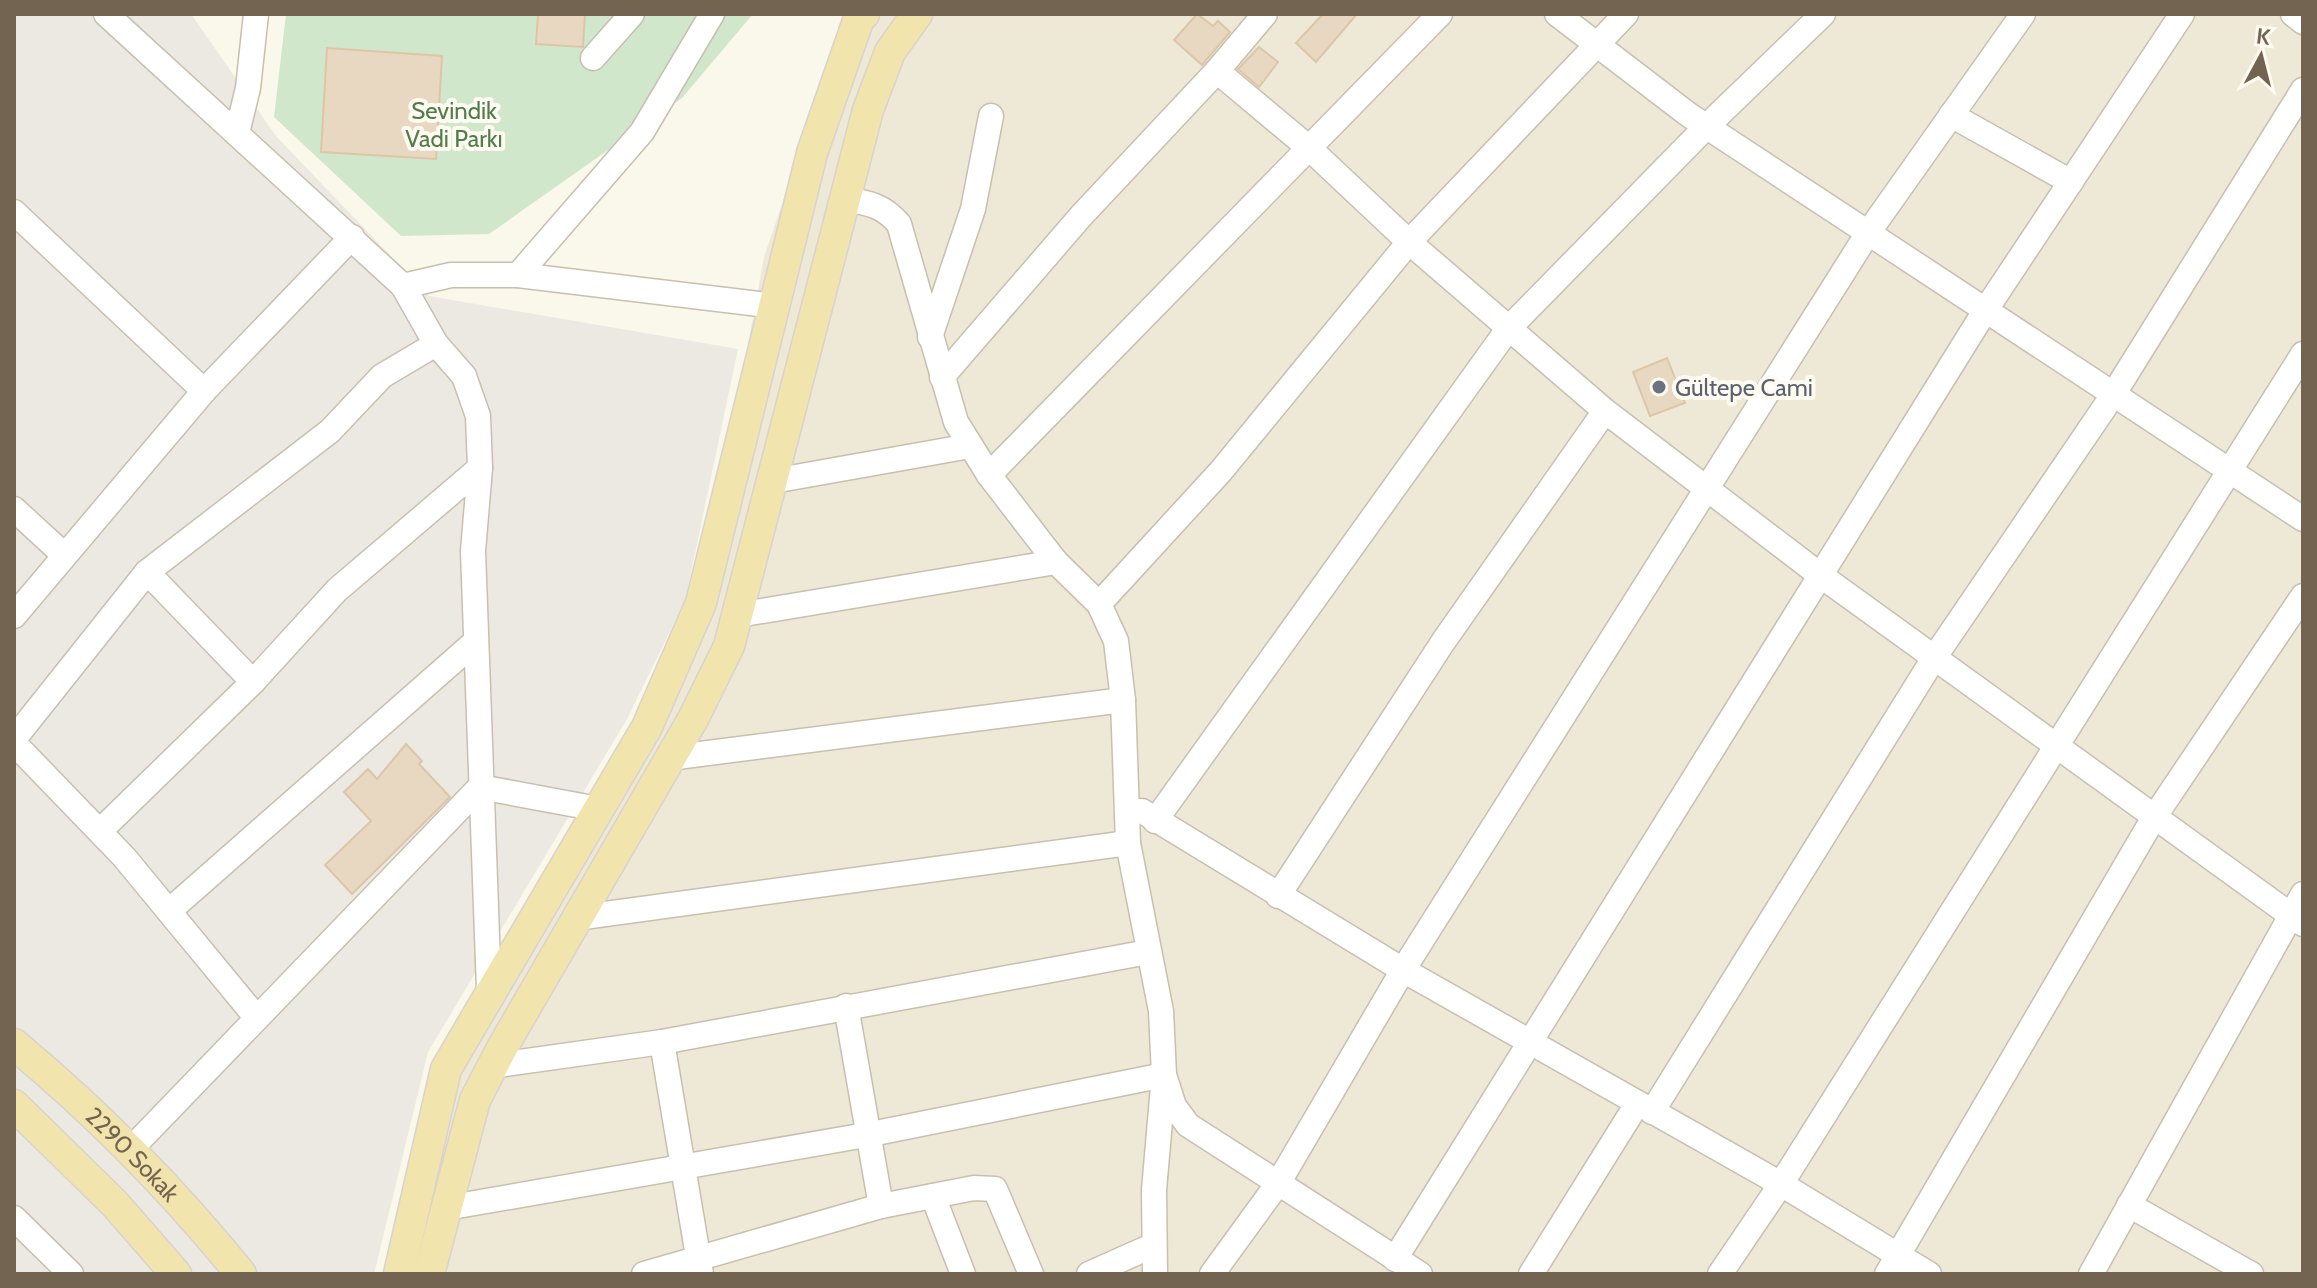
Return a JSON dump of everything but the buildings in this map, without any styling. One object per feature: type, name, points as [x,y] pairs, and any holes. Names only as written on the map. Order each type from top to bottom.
[{"type":"main road","points":[[399,1274],[446,1069],[489,990],[647,727],[701,603],[812,153],[859,18],[864,14]]},
{"type":"main road","points":[[429,1274],[475,1100],[491,1066],[693,719],[729,646],[868,110],[903,31],[917,14]]},
{"type":"main road","name":"2290 Sokak","points":[[14,1044],[71,1092],[130,1150],[241,1274]]},
{"type":"main road","name":"2290 Sokak","points":[[14,1105],[115,1204],[176,1274]]},
{"type":"street","points":[[106,14],[403,286],[436,344],[464,376],[478,416],[480,468],[473,551],[489,990]]},
{"type":"street","points":[[237,133],[248,88],[256,14]]},
{"type":"street","points":[[593,58],[632,14]]},
{"type":"street","points":[[518,275],[642,132],[712,14]]},
{"type":"street","points":[[942,377],[1081,216],[1217,71],[1265,14]]},
{"type":"street","points":[[989,475],[1440,14]]},
{"type":"street","points":[[1557,14],[1707,126],[2303,519]]},
{"type":"street","points":[[1099,604],[1221,471],[1409,242],[1626,14]]},
{"type":"street","points":[[1155,821],[1508,329],[1707,126],[1823,14]]},
{"type":"street","points":[[1212,1274],[1279,1182],[1403,970],[1868,233],[2023,14]]},
{"type":"street","points":[[1395,1259],[1985,311],[2182,14]]},
{"type":"street","points":[[2293,14],[2303,22]]},
{"type":"street","points":[[1217,71],[1309,148],[1409,242],[1605,411],[1820,575],[2296,920]]},
{"type":"street","points":[[1531,1274],[1645,1108],[1934,658],[2113,395],[2303,90]]},
{"type":"street","points":[[1951,115],[2071,182]]},
{"type":"street","points":[[930,337],[973,209],[991,116]]},
{"type":"street","points":[[845,199],[874,204],[888,211],[899,224],[956,422],[989,475],[1056,562],[1099,604],[1116,641],[1123,700],[1128,843],[1161,1011],[1164,1075],[1154,1190],[1155,1274]]},
{"type":"street","points":[[14,212],[204,391]]},
{"type":"street","points":[[14,616],[63,554],[204,391],[352,237]]},
{"type":"street","points":[[403,286],[451,275],[518,275],[776,306]]},
{"type":"street","points":[[256,1017],[100,831],[14,741],[147,572],[330,431],[382,376],[436,344]]},
{"type":"street","points":[[1720,1274],[1781,1184],[2303,354]]},
{"type":"street","points":[[1278,896],[1443,642],[1605,411]]},
{"type":"street","points":[[773,481],[970,446]]},
{"type":"street","points":[[100,831],[253,682],[337,590],[480,468]]},
{"type":"street","points":[[14,509],[63,554]]},
{"type":"street","points":[[738,615],[1056,562]]},
{"type":"street","points":[[147,572],[253,682]]},
{"type":"street","points":[[1893,1264],[2153,819],[2303,596]]},
{"type":"street","points":[[169,911],[475,642]]},
{"type":"street","points":[[669,758],[1123,700]]},
{"type":"street","points":[[480,787],[598,809]]},
{"type":"street","points":[[130,1150],[480,787]]},
{"type":"street","points":[[1126,798],[1155,821],[1403,970],[1781,1184],[1893,1264],[1929,1274]]},
{"type":"street","points":[[576,918],[1128,843]]},
{"type":"street","points":[[2091,1274],[2296,920],[2303,894]]},
{"type":"street","points":[[491,1066],[662,1042],[1148,952]]},
{"type":"street","points":[[846,1006],[866,1135],[881,1206]]},
{"type":"street","points":[[662,1042],[699,1266]]},
{"type":"street","points":[[446,1208],[866,1135],[1164,1075]]},
{"type":"street","points":[[1164,1075],[1174,1106],[1188,1125],[1420,1274]]},
{"type":"street","points":[[644,1274],[699,1266],[881,1206],[974,1188],[995,1189],[1031,1274]]},
{"type":"street","points":[[933,1196],[963,1274]]},
{"type":"street","points":[[2129,1205],[2251,1274]]},
{"type":"street","points":[[14,1218],[71,1274]]},
{"type":"street","points":[[1089,1274],[1154,1245]]},
{"type":"shaded area","points":[[14,14],[191,14],[276,136],[429,296],[738,349],[685,601],[627,719],[428,1052],[374,1274],[14,1274]]},
{"type":"shaded area","points":[[847,14],[2303,14],[2303,1274],[399,1274],[446,1069],[701,603],[764,257]]},
{"type":"green space","name":"Sevindik Vadi Parkı","points":[[286,14],[753,14],[682,98],[489,234],[401,236],[274,117]]},
{"type":"place","name":"Gültepe Cami","points":[[1659,387]]}]
